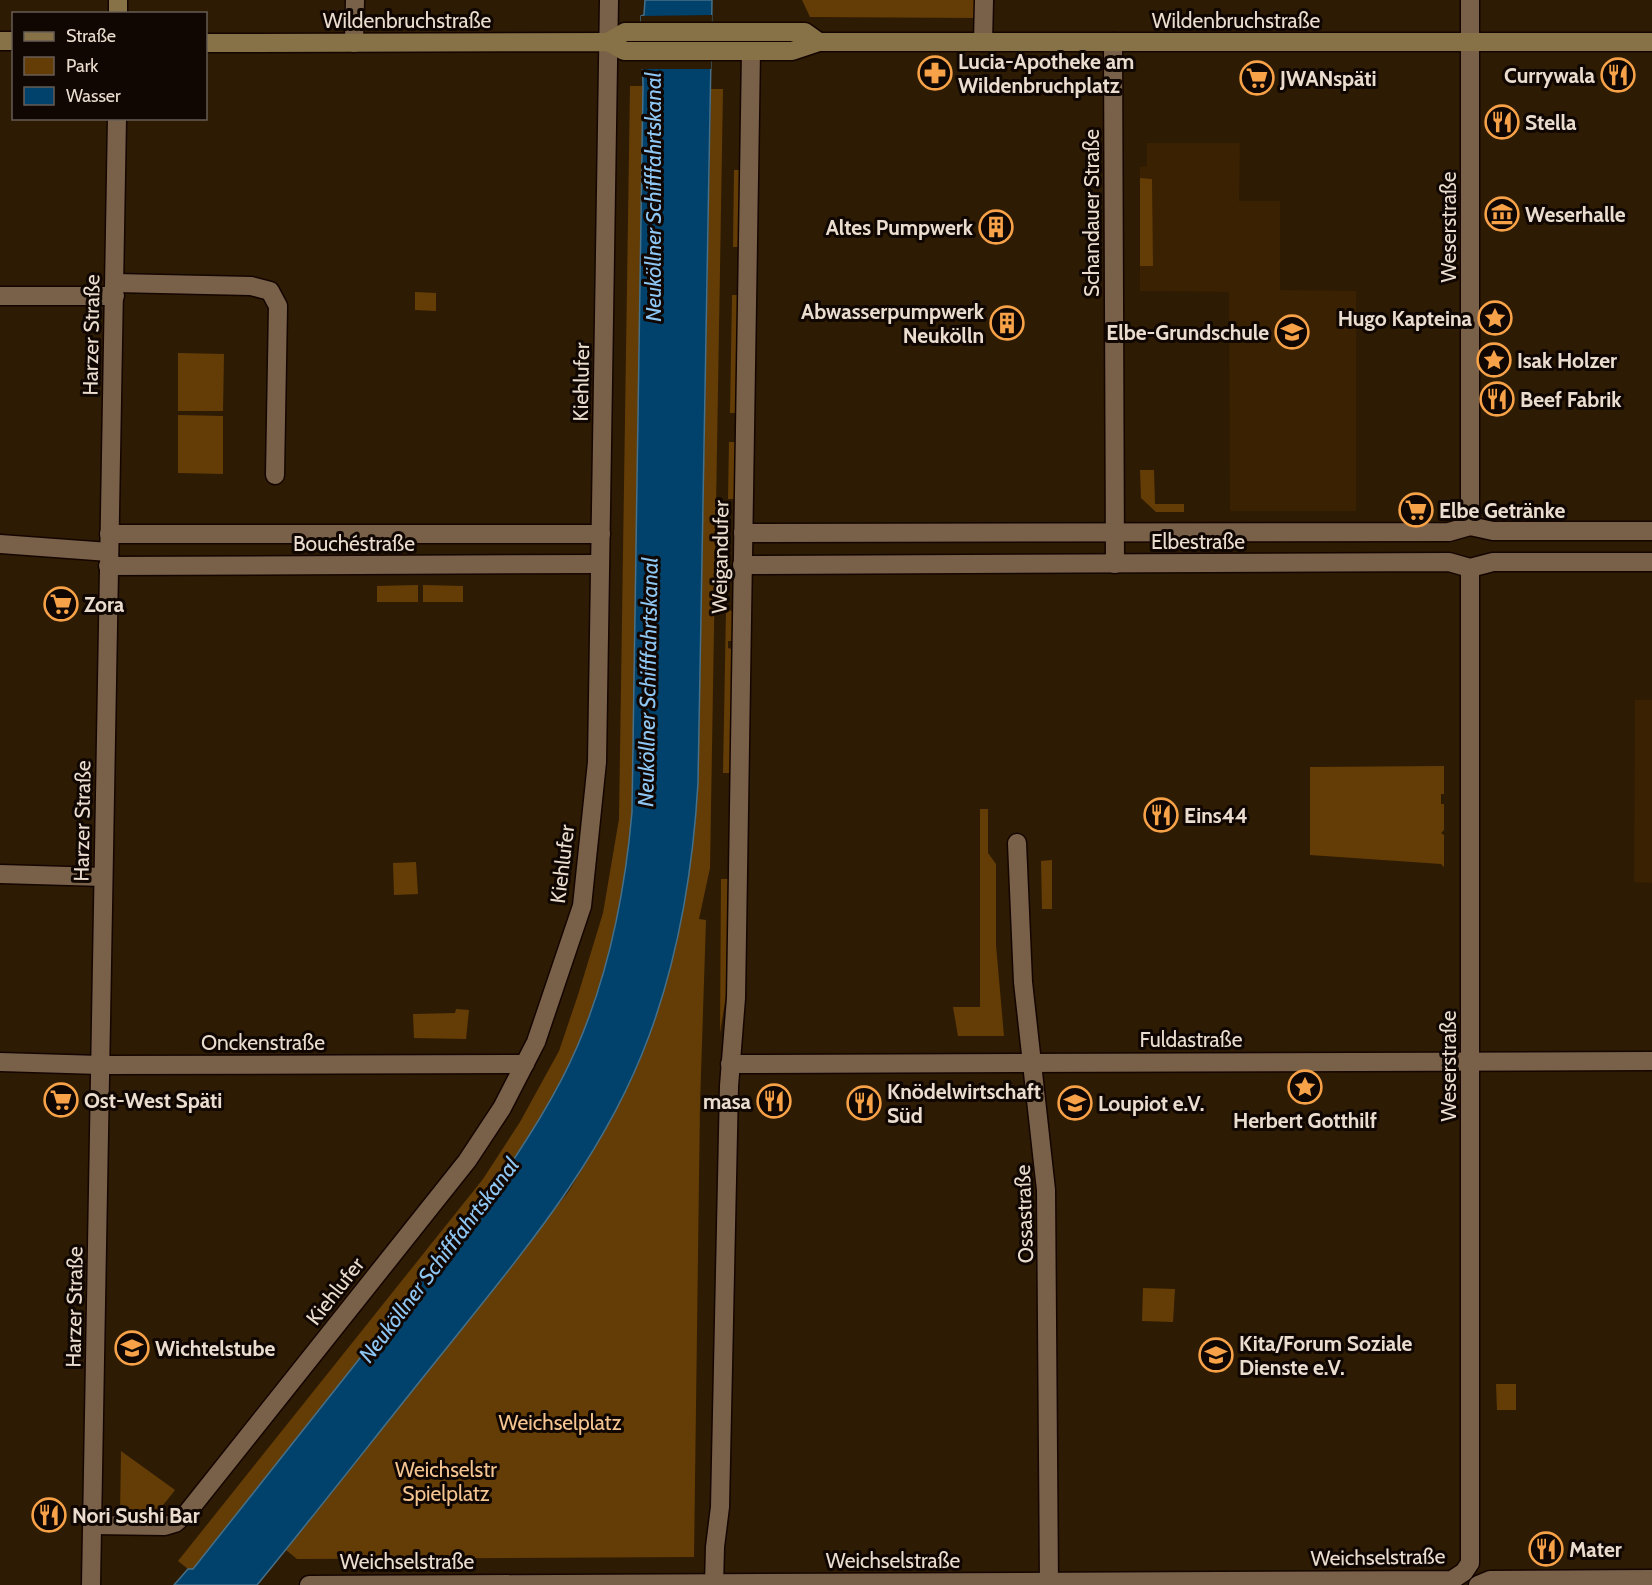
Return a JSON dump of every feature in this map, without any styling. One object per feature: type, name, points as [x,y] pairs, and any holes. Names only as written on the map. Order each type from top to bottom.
[{"type":"street","points":[[354,43],[355,0]]},
{"type":"street","name":"Kiehlufer","points":[[93,1525],[165,1527],[183,1517],[198,1501],[467,1161],[502,1108],[539,1037],[582,906],[597,762],[609,0]]},
{"type":"street","points":[[983,42],[984,0]]},
{"type":"street","name":"Weserstraße","points":[[1470,0],[1470,526]]},
{"type":"street","name":"Wildenbruchstraße","points":[[207,43],[608,42],[626,32],[805,32],[819,42]]},
{"type":"street","name":"Wildenbruchstraße","points":[[608,42],[624,51],[792,51],[819,42],[1652,42]]},
{"type":"street","name":"Schandauer Straße","points":[[1113,42],[1115,564]]},
{"type":"street","name":"Weigandufer","points":[[730,1064],[736,998],[751,51]]},
{"type":"street","name":"Harzer Straße","points":[[91,1585],[117,120]]},
{"type":"street","points":[[0,296],[251,286],[270,291],[278,306],[274,475]]},
{"type":"street","name":"Elbestraße","points":[[743,533],[1449,532],[1470,526],[1493,531],[1652,531]]},
{"type":"street","name":"Bouchéstraße","points":[[109,551],[601,534]]},
{"type":"street","name":"Bouchéstraße","points":[[0,544],[109,551],[600,564]]},
{"type":"street","name":"Elbestraße","points":[[742,565],[1449,562],[1470,568],[1493,562],[1652,562]]},
{"type":"street","name":"Weserstraße","points":[[1470,568],[1470,1563]]},
{"type":"street","name":"Ossastraße","points":[[1017,843],[1023,982],[1043,1143],[1048,1241],[1049,1583]]},
{"type":"street","points":[[0,874],[103,877]]},
{"type":"street","name":"Fuldastraße","points":[[730,1064],[1652,1060]]},
{"type":"street","name":"Onckenstraße","points":[[0,1062],[100,1065],[525,1064]]},
{"type":"street","points":[[714,1584],[715,1547],[720,1507],[730,1064]]},
{"type":"street","name":"Weichselstraße","points":[[309,1585],[1452,1580],[1464,1572],[1470,1563]]},
{"type":"street","points":[[1478,1585],[1490,1580],[1652,1579]]},
{"type":"shaded area","name":"Elbe-Grundschule","points":[[1147,143],[1240,143],[1239,201],[1280,201],[1280,290],[1356,291],[1356,511],[1230,511],[1229,292],[1140,291],[1140,167],[1147,166]]},
{"type":"shaded area","points":[[1635,700],[1652,700],[1652,883],[1634,882]]},
{"type":"green space","points":[[802,0],[978,0],[978,18],[810,17]]},
{"type":"green space","points":[[630,86],[643,86],[634,781],[624,883],[601,983],[577,1047],[560,1083],[530,1135],[497,1185],[193,1569],[188,1569],[178,1561],[483,1179],[520,1122],[559,1051],[603,913],[619,819]]},
{"type":"green space","name":"Weichselplatz","points":[[711,89],[723,89],[710,868],[699,919],[706,920],[700,1104],[694,1557],[297,1559],[286,1550],[569,1191],[633,1077],[659,1006],[675,944],[687,880],[698,783]]},
{"type":"green space","points":[[734,170],[740,170],[740,247],[733,247]]},
{"type":"green space","points":[[1140,178],[1152,179],[1153,266],[1140,266]]},
{"type":"green space","points":[[415,292],[436,293],[436,311],[415,310]]},
{"type":"green space","points":[[732,295],[739,295],[736,413],[730,413]]},
{"type":"green space","points":[[178,353],[224,354],[223,411],[178,411]]},
{"type":"green space","points":[[178,415],[223,416],[223,474],[178,473]]},
{"type":"green space","points":[[729,442],[736,442],[735,499],[728,499]]},
{"type":"green space","points":[[1140,470],[1154,470],[1155,504],[1184,504],[1184,512],[1156,512],[1141,498]]},
{"type":"green space","points":[[418,585],[418,602],[377,602],[377,586]]},
{"type":"green space","points":[[423,585],[463,586],[463,602],[423,602]]},
{"type":"green space","points":[[726,610],[733,611],[732,641],[728,641],[728,648],[732,649],[730,773],[723,773]]},
{"type":"green space","points":[[1444,766],[1444,794],[1441,794],[1441,804],[1444,804],[1444,830],[1441,833],[1444,835],[1444,867],[1441,864],[1310,855],[1310,767]]},
{"type":"green space","points":[[980,809],[988,809],[988,853],[996,864],[996,945],[1004,1036],[958,1036],[953,1007],[980,1007]]},
{"type":"green space","points":[[1052,860],[1052,909],[1042,909],[1041,861]]},
{"type":"green space","points":[[416,862],[418,894],[394,895],[393,863]]},
{"type":"green space","points":[[721,879],[728,879],[726,996],[720,1033]]},
{"type":"green space","points":[[456,1009],[469,1010],[466,1039],[414,1038],[413,1014],[455,1013]]},
{"type":"green space","points":[[1143,1288],[1175,1289],[1173,1322],[1142,1321]]},
{"type":"green space","points":[[1496,1384],[1516,1384],[1516,1410],[1497,1410]]},
{"type":"green space","points":[[121,1451],[175,1490],[152,1514],[120,1514]]},
{"type":"water","name":"Neuköllner Schifffahrtskanal","points":[[645,0],[712,0],[698,783],[683,911],[660,1005],[631,1080],[610,1122],[560,1201],[504,1276],[257,1585],[174,1585],[188,1569],[193,1569],[497,1185],[530,1135],[560,1083],[588,1019],[607,961],[620,902],[632,812],[643,86],[641,16],[644,15]]},
{"type":"pier","points":[[712,15],[711,69],[641,69],[641,16]]},
{"type":"place","name":"Lucia-Apotheke am Wildenbruchplatz","points":[[935,73]]},
{"type":"place","name":"Currywala","points":[[1618,75]]},
{"type":"place","name":"JWANspäti","points":[[1257,78]]},
{"type":"place","name":"Stella","points":[[1502,122]]},
{"type":"place","name":"Weserhalle","points":[[1502,214]]},
{"type":"place","name":"Altes Pumpwerk","points":[[996,227]]},
{"type":"place","name":"Hugo Kapteina","points":[[1495,318]]},
{"type":"place","name":"Abwasserpumpwerk Neukölln","points":[[1007,323]]},
{"type":"place","name":"Elbe-Grundschule","points":[[1292,332]]},
{"type":"place","name":"Isak Holzer","points":[[1494,360]]},
{"type":"place","name":"Beef Fabrik","points":[[1497,399]]},
{"type":"place","name":"Elbe Getränke","points":[[1416,510]]},
{"type":"place","name":"Zora","points":[[61,604]]},
{"type":"place","name":"Eins44","points":[[1161,815]]},
{"type":"place","name":"Herbert Gotthilf","points":[[1305,1087]]},
{"type":"place","name":"Ost-West Späti","points":[[61,1100]]},
{"type":"place","name":"masa","points":[[774,1101]]},
{"type":"place","name":"Knödelwirtschaft Süd","points":[[864,1103]]},
{"type":"place","name":"Loupiot e.V.","points":[[1075,1103]]},
{"type":"place","name":"Wichtelstube","points":[[132,1348]]},
{"type":"place","name":"Kita/Forum Soziale Dienste e.V.","points":[[1216,1355]]},
{"type":"place","name":"Nori Sushi Bar","points":[[49,1515]]},
{"type":"place","name":"Mater","points":[[1546,1549]]},
{"type":"park label","name":"Weichselstr Spielplatz","points":[[446,1481]]}]
